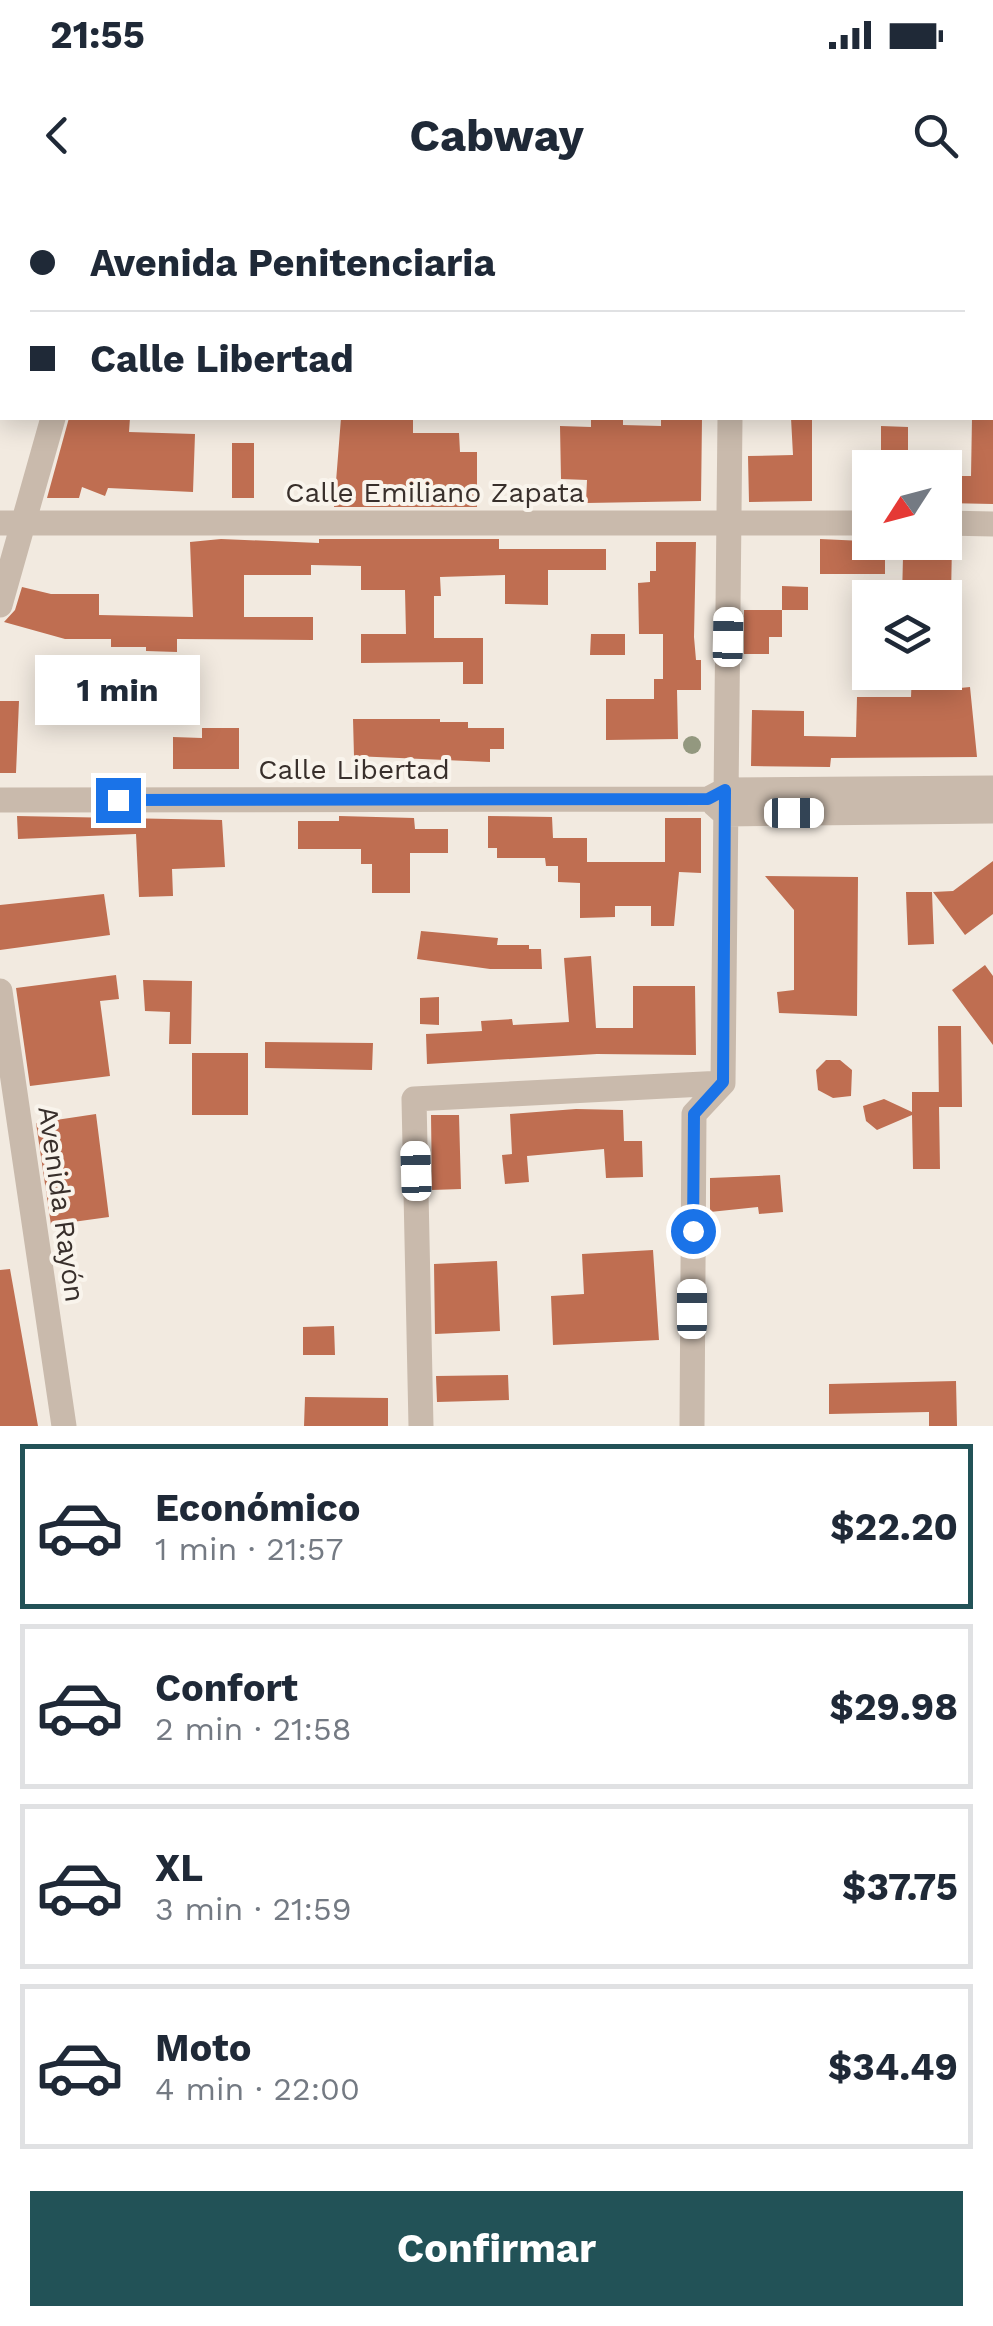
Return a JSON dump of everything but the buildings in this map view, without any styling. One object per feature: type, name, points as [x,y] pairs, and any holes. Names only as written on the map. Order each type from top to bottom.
[{"type":"street","points":[[0,606],[10,523],[52,420]]},
{"type":"street","points":[[692,1426],[694,1114],[723,1082],[719,801],[730,420]]},
{"type":"street","name":"Calle Emiliano Zapata","points":[[10,523],[852,523]]},
{"type":"street","points":[[962,523],[993,524]]},
{"type":"street","name":"Calle Libertad","points":[[0,800],[976,804],[993,788]]},
{"type":"street","name":"Avenida Rayón","points":[[0,992],[64,1426]]},
{"type":"street","points":[[421,1426],[414,1098],[723,1082]]},
{"type":"route","points":[[118,800],[708,799],[725,790],[723,1082],[694,1114],[693,1231]]}]
